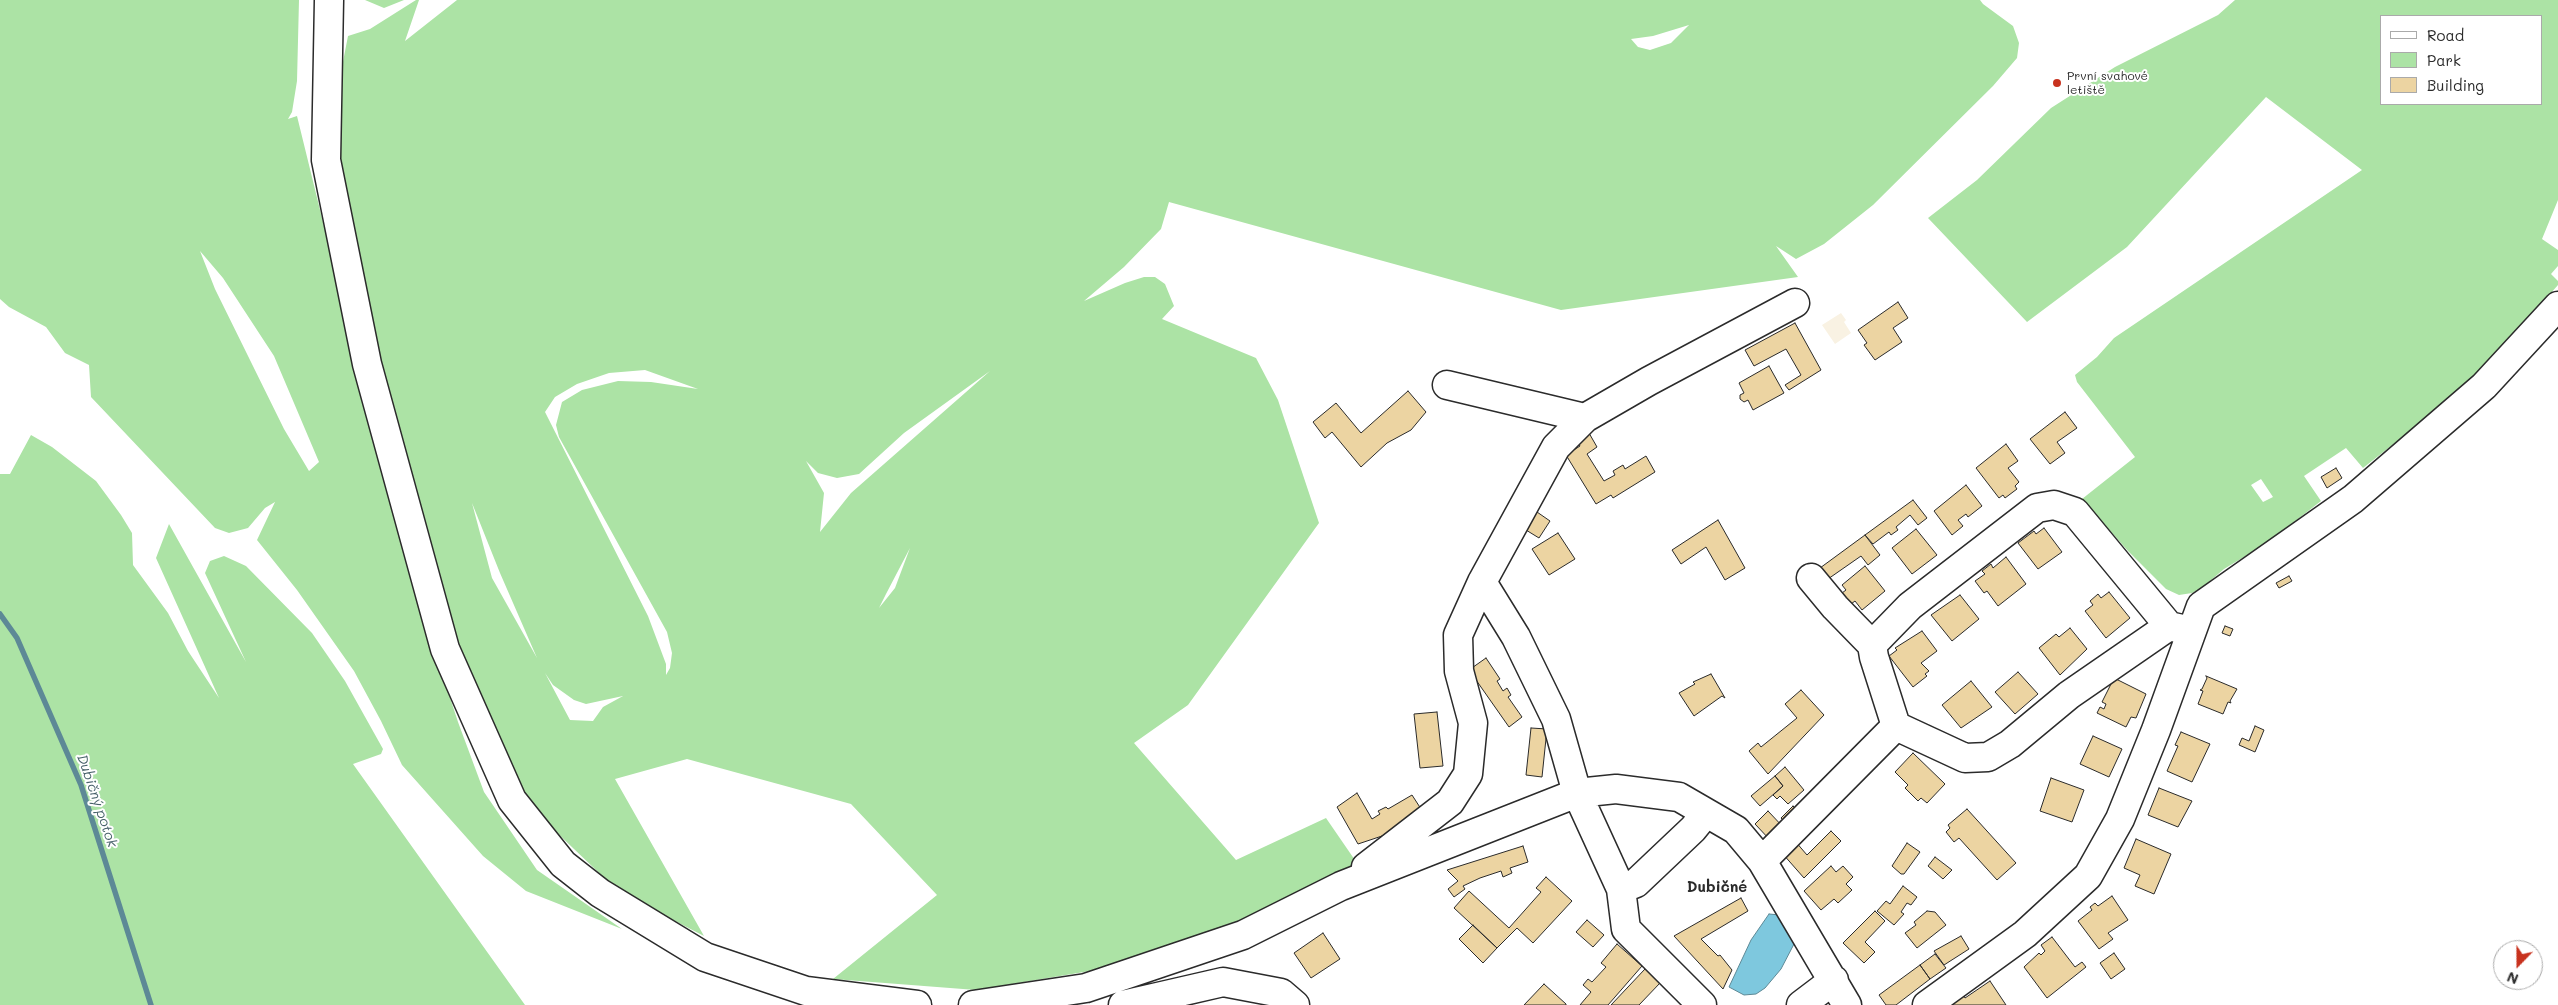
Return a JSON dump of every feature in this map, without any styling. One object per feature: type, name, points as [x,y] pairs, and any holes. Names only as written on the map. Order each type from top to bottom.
[{"type":"street","points":[[329,0],[326,160],[367,364],[445,649],[512,800],[562,864],[600,893],[705,957],[806,991],[917,1005]]},
{"type":"street","points":[[1341,886],[1450,802],[1468,774],[1473,724],[1459,671],[1458,635],[1482,582],[1556,447],[1585,418],[1649,381],[1795,303]]},
{"type":"street","points":[[1811,578],[1835,607],[1872,645],[1896,726],[1965,758],[1988,757],[2010,744],[2070,695],[2180,628],[2201,606],[2353,499],[2484,386],[2558,306]]},
{"type":"street","points":[[1447,385],[1585,418]]},
{"type":"street","points":[[1872,645],[1917,600],[2037,508],[2054,504],[2075,512],[2180,628]]},
{"type":"street","points":[[1482,582],[1516,637],[1556,719],[1576,793],[1621,888],[1626,929],[1702,1005]]},
{"type":"street","points":[[1927,1005],[2026,934],[2088,876],[2120,819],[2156,730],[2180,628]]},
{"type":"street","points":[[1762,860],[1896,726]]},
{"type":"street","points":[[973,1005],[1086,988],[1209,944],[1243,935],[1341,886],[1576,793],[1616,789],[1679,797],[1736,830],[1762,860],[1847,1005]]},
{"type":"street","points":[[1621,888],[1636,883],[1693,829],[1706,813]]},
{"type":"street","points":[[1209,944],[1224,982]]},
{"type":"street","points":[[1800,1005],[1834,980]]},
{"type":"street","points":[[1123,1005],[1224,982],[1281,993],[1295,1005]]},
{"type":"shaded area","points":[[1841,313],[1851,333],[1835,344],[1822,325]]},
{"type":"green space","points":[[0,0],[299,0],[297,81],[292,112],[288,119],[297,116],[382,463],[430,637],[458,722],[484,792],[537,870],[622,929],[526,891],[483,856],[402,765],[354,671],[297,590],[257,540],[275,502],[265,508],[248,528],[229,533],[215,528],[91,397],[89,365],[65,353],[46,327],[9,307],[0,299]],"holes":[[[200,251],[223,278],[274,356],[319,462],[309,471],[284,429],[215,289]]]},
{"type":"green space","points":[[365,0],[404,0],[384,8]]},
{"type":"green space","points":[[416,0],[419,0],[405,41],[457,0],[1980,0],[2013,26],[2019,43],[2017,58],[1993,86],[1873,205],[1824,244],[1796,259],[1776,246],[1798,277],[1561,310],[1169,202],[1161,229],[1124,267],[1084,301],[1125,283],[1144,277],[1155,277],[1165,284],[1174,306],[1162,319],[1256,358],[1278,400],[1319,523],[1188,705],[1134,743],[1236,860],[1326,818],[1359,866],[1250,919],[1102,969],[976,990],[833,979],[937,895],[851,804],[687,759],[615,779],[704,936],[619,892],[529,806],[449,630],[340,203],[334,108],[348,36],[370,29]],"holes":[[[1689,25],[1671,43],[1650,50],[1638,47],[1631,39],[1653,36]],[[645,370],[698,389],[651,382],[618,381],[582,390],[562,402],[556,425],[559,437],[667,632],[672,653],[670,668],[666,675],[666,664],[648,616],[545,412],[555,397],[577,384],[609,373]],[[990,371],[851,493],[820,532],[824,493],[806,461],[818,473],[837,478],[859,474],[904,433]],[[472,503],[500,573],[537,658],[492,578]],[[910,548],[895,588],[879,608]],[[545,673],[553,685],[574,700],[586,704],[623,696],[603,707],[593,721],[570,720]]]},
{"type":"green space","points":[[2235,0],[2558,0],[2558,200],[2542,239],[2558,250],[2558,266],[2551,274],[2558,281],[2558,285],[2485,367],[2424,420],[2363,468],[2346,448],[2304,476],[2321,501],[2267,543],[2224,569],[2203,587],[2192,593],[2179,595],[2166,589],[2128,551],[2082,499],[2135,457],[2077,382],[2075,375],[2097,357],[2114,338],[2362,170],[2266,97],[2127,247],[2027,322],[1928,218],[1977,180],[2051,108],[2115,67],[2218,15]],"holes":[[[2261,479],[2273,497],[2263,502],[2251,485]]]},
{"type":"green space","points":[[31,435],[52,447],[96,481],[121,515],[132,533],[133,565],[168,613],[188,651],[219,698],[156,558],[169,524],[246,662],[205,573],[210,561],[224,556],[246,566],[312,633],[345,681],[383,749],[381,754],[353,764],[525,1005],[0,1005],[0,474],[10,474]]},
{"type":"water","points":[[1769,914],[1780,915],[1790,930],[1794,944],[1781,969],[1765,988],[1756,994],[1744,995],[1729,987],[1751,940]]},
{"type":"building","points":[[1898,302],[1908,318],[1893,328],[1902,342],[1875,360],[1864,345],[1867,343],[1858,330]]},
{"type":"building","points":[[1795,323],[1821,370],[1789,390],[1785,385],[1801,375],[1786,349],[1754,366],[1745,350]]},
{"type":"building","points":[[1769,366],[1784,393],[1753,410],[1748,400],[1744,402],[1740,399],[1740,395],[1744,393],[1739,383]]},
{"type":"building","points":[[1408,391],[1426,412],[1411,430],[1387,443],[1361,467],[1332,432],[1325,438],[1313,422],[1336,403],[1361,433]]},
{"type":"building","points":[[2065,412],[2077,428],[2057,442],[2065,453],[2050,464],[2030,439]]},
{"type":"building","points":[[1589,433],[1597,447],[1587,454],[1604,481],[1615,475],[1613,471],[1623,465],[1625,469],[1646,456],[1655,472],[1613,498],[1611,495],[1596,504],[1566,455],[1580,446],[1577,441]]},
{"type":"building","points":[[2006,444],[2018,461],[2008,468],[2019,482],[2015,486],[2017,489],[2005,498],[2003,495],[1999,498],[1976,468]]},
{"type":"building","points":[[2336,468],[2342,478],[2327,488],[2321,477]]},
{"type":"building","points":[[1966,485],[1982,506],[1968,517],[1966,514],[1958,520],[1963,526],[1952,535],[1934,511]]},
{"type":"building","points":[[1913,500],[1927,518],[1918,525],[1910,515],[1896,527],[1898,530],[1891,535],[1889,532],[1873,544],[1865,535]]},
{"type":"building","points":[[1537,512],[1550,521],[1539,538],[1526,530]]},
{"type":"building","points":[[1718,520],[1745,568],[1725,580],[1706,547],[1681,564],[1672,550]]},
{"type":"building","points":[[2044,528],[2062,552],[2038,569],[2018,543],[2034,531],[2036,534]]},
{"type":"building","points":[[1916,529],[1937,555],[1912,574],[1892,548]]},
{"type":"building","points":[[1558,533],[1575,559],[1549,575],[1532,549]]},
{"type":"building","points":[[1865,535],[1880,555],[1868,565],[1861,556],[1828,579],[1820,568]]},
{"type":"building","points":[[2006,557],[2026,584],[1998,606],[1987,591],[1984,593],[1975,581],[1985,574],[1982,571],[1991,564],[1993,568]]},
{"type":"building","points":[[1865,566],[1885,591],[1862,610],[1855,601],[1851,604],[1842,593],[1846,590],[1842,585]]},
{"type":"building","points":[[2289,576],[2292,581],[2279,588],[2276,583]]},
{"type":"building","points":[[2109,592],[2130,618],[2106,638],[2085,611],[2093,605],[2090,601],[2098,594],[2101,598]]},
{"type":"building","points":[[1960,595],[1979,619],[1952,641],[1931,615]]},
{"type":"building","points":[[2225,626],[2233,629],[2230,636],[2222,633]]},
{"type":"building","points":[[2070,628],[2087,649],[2060,675],[2039,648],[2056,634],[2059,637]]},
{"type":"building","points":[[1922,631],[1937,651],[1921,663],[1929,671],[1925,674],[1927,676],[1913,687],[1889,656],[1897,650],[1895,648]]},
{"type":"building","points":[[1486,658],[1500,679],[1497,681],[1503,691],[1507,688],[1511,695],[1508,697],[1522,717],[1509,727],[1469,670]]},
{"type":"building","points":[[2018,672],[2038,694],[2015,714],[1995,692]]},
{"type":"building","points":[[1711,674],[1725,698],[1722,696],[1694,716],[1679,693],[1695,684],[1693,682]]},
{"type":"building","points":[[2206,676],[2237,689],[2230,701],[2231,703],[2228,702],[2223,714],[2198,704],[2203,691],[2200,690],[2207,678]]},
{"type":"building","points":[[2114,678],[2146,694],[2136,718],[2131,717],[2126,727],[2097,713],[2100,707],[2104,709],[2106,704],[2102,702]]},
{"type":"building","points":[[1971,681],[1992,707],[1961,728],[1942,705]]},
{"type":"building","points":[[1801,690],[1824,715],[1768,774],[1749,751],[1758,743],[1761,747],[1797,718],[1785,704]]},
{"type":"building","points":[[1437,712],[1443,766],[1420,768],[1414,714]]},
{"type":"building","points":[[2255,726],[2264,730],[2255,752],[2239,745],[2242,738],[2249,741]]},
{"type":"building","points":[[1531,728],[1547,729],[1542,777],[1526,775]]},
{"type":"building","points":[[2181,732],[2210,744],[2192,782],[2167,771],[2178,746],[2175,745]]},
{"type":"building","points":[[2093,736],[2122,749],[2109,777],[2080,764]]},
{"type":"building","points":[[1913,753],[1945,784],[1927,803],[1921,798],[1918,801],[1905,788],[1908,785],[1895,772]]},
{"type":"building","points":[[1785,767],[1804,790],[1788,804],[1780,796],[1777,799],[1773,795],[1783,786],[1775,776]]},
{"type":"building","points":[[1775,776],[1783,786],[1760,806],[1751,796]]},
{"type":"building","points":[[2051,778],[2084,790],[2072,822],[2040,811]]},
{"type":"building","points":[[2159,788],[2192,801],[2178,827],[2148,815]]},
{"type":"building","points":[[1357,793],[1372,819],[1380,814],[1378,811],[1386,807],[1388,809],[1412,795],[1423,812],[1382,836],[1358,844],[1337,807]]},
{"type":"building","points":[[1793,806],[1801,814],[1788,826],[1781,818]]},
{"type":"building","points":[[1967,809],[2016,863],[1997,880],[1959,838],[1954,842],[1946,832],[1950,828],[1948,825]]},
{"type":"building","points":[[1768,811],[1785,829],[1771,841],[1755,824]]},
{"type":"building","points":[[1831,831],[1841,841],[1804,878],[1782,853],[1795,841],[1807,855]]},
{"type":"building","points":[[2136,839],[2171,854],[2154,894],[2135,886],[2140,875],[2124,868]]},
{"type":"building","points":[[1907,843],[1920,852],[1904,874],[1901,874],[1892,866]]},
{"type":"building","points":[[1523,846],[1528,862],[1510,868],[1512,873],[1503,877],[1501,871],[1480,878],[1463,886],[1465,889],[1454,897],[1448,889],[1458,881],[1447,870]]},
{"type":"building","points":[[1935,857],[1952,870],[1943,879],[1928,866]]},
{"type":"building","points":[[1831,866],[1836,872],[1843,866],[1853,877],[1846,884],[1852,890],[1838,903],[1834,899],[1821,910],[1804,891]]},
{"type":"building","points":[[1546,877],[1572,901],[1533,943],[1517,928],[1497,948],[1454,908],[1469,891],[1509,928],[1541,892],[1536,888]]},
{"type":"building","points":[[1903,886],[1917,897],[1911,905],[1907,903],[1901,912],[1904,914],[1894,925],[1877,911],[1886,901],[1890,904]]},
{"type":"building","points":[[2112,896],[2128,920],[2108,933],[2113,939],[2099,949],[2078,921],[2092,910],[2090,907],[2095,903],[2098,906]]},
{"type":"building","points":[[1741,898],[1748,911],[1701,939],[1718,956],[1720,955],[1732,970],[1723,989],[1674,936]]},
{"type":"building","points":[[1875,911],[1885,921],[1865,942],[1875,952],[1864,963],[1843,943]]},
{"type":"building","points":[[1927,911],[1935,912],[1946,925],[1917,948],[1905,933],[1916,925],[1914,922]]},
{"type":"building","points":[[1587,920],[1604,935],[1593,947],[1576,932]]},
{"type":"building","points":[[1473,925],[1497,948],[1483,963],[1459,939]]},
{"type":"building","points":[[1323,933],[1340,959],[1311,978],[1294,953]]},
{"type":"building","points":[[1961,936],[1969,949],[1944,965],[1934,951]]},
{"type":"building","points":[[2052,937],[2075,967],[2082,962],[2086,967],[2047,998],[2024,967],[2039,953],[2041,955],[2045,951],[2041,945]]},
{"type":"building","points":[[1617,944],[1642,966],[1608,1005],[1580,1005],[1591,992],[1583,985],[1588,979],[1592,982],[1606,967],[1601,963]]},
{"type":"building","points":[[2114,953],[2125,969],[2111,979],[2100,963]]},
{"type":"building","points":[[1935,954],[1946,968],[1930,979],[1920,965]]},
{"type":"building","points":[[1920,965],[1930,979],[1896,1005],[1886,1005],[1879,995]]},
{"type":"building","points":[[1645,969],[1660,983],[1639,1005],[1611,1005]]},
{"type":"building","points":[[1990,981],[2006,1005],[1950,1005],[1964,996],[1965,998]]},
{"type":"building","points":[[1544,984],[1566,1004],[1566,1005],[1524,1005]]},
{"type":"waterway","name":"Dubičný potok","points":[[0,614],[17,638],[81,785],[151,1005]]},
{"type":"place","name":"První svahové letiště","points":[[2057,83]]},
{"type":"district","name":"Dubičné","points":[[1717,887]]}]
